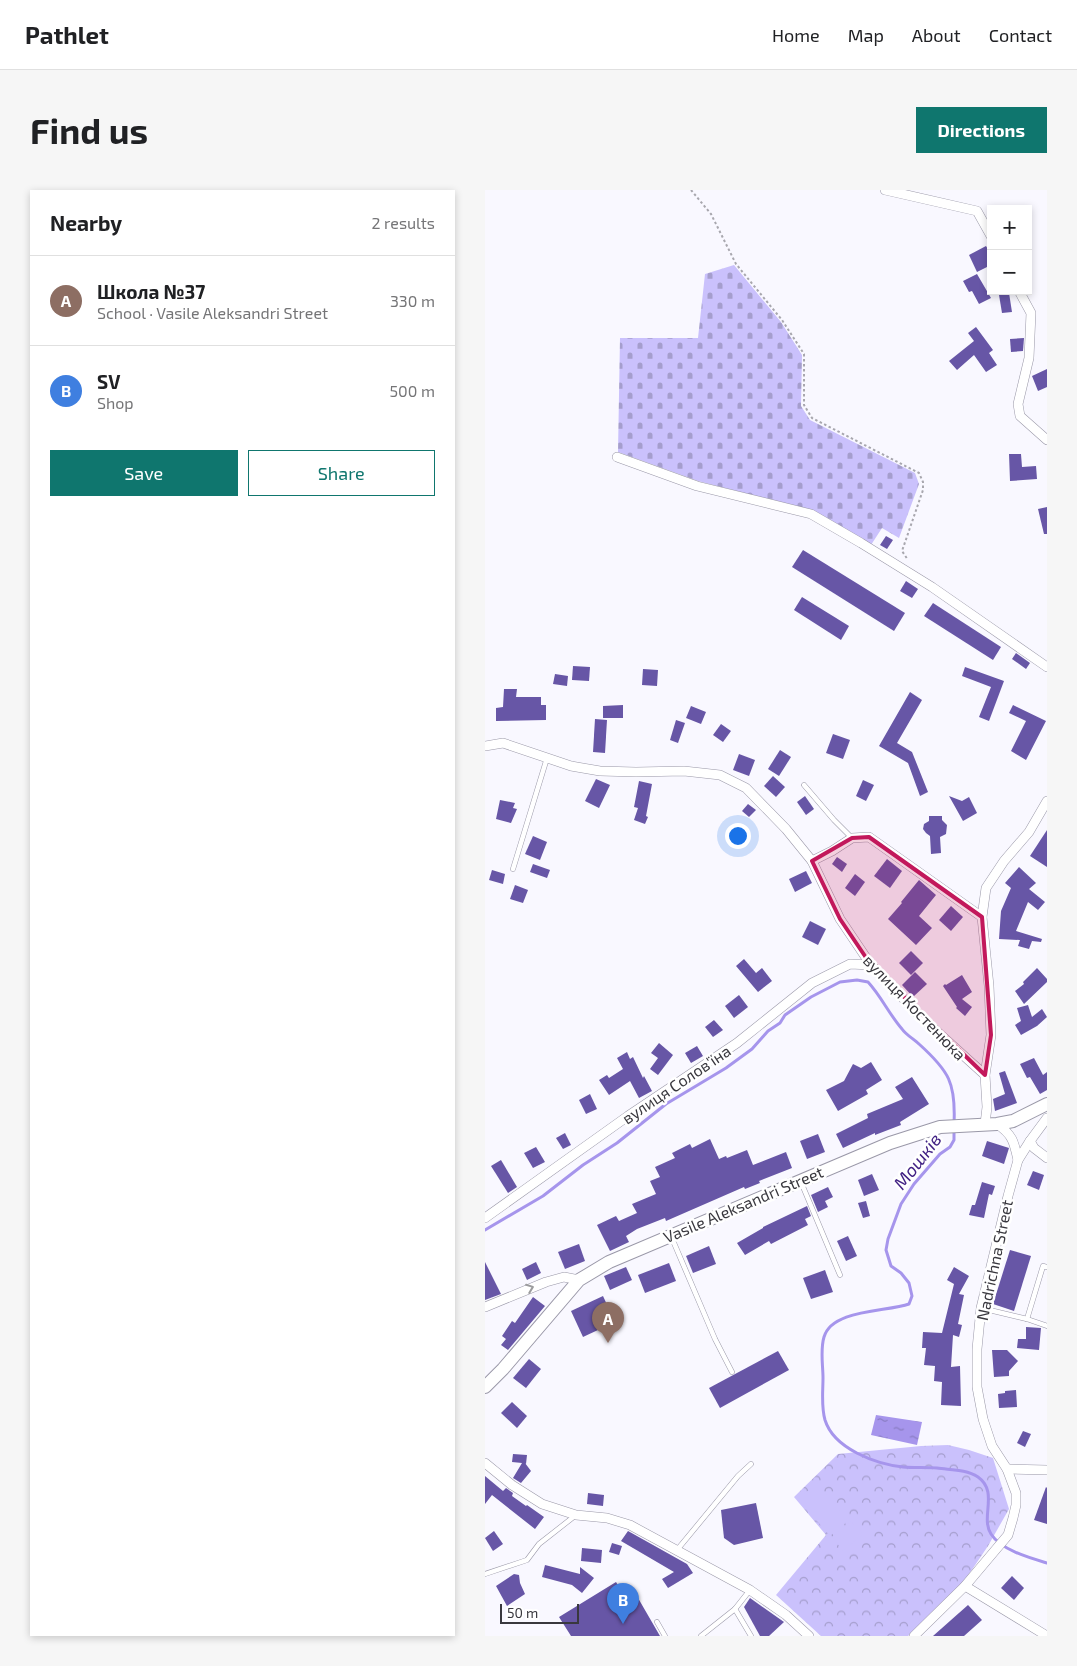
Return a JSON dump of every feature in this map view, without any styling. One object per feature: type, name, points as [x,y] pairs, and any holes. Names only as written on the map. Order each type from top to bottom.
[{"type":"main road","name":"Vasile Aleksandri Street","points":[[485,1387],[579,1280],[609,1262],[890,1143],[940,1127],[1013,1121],[1047,1104]]},
{"type":"street","points":[[885,190],[977,211],[987,229]]},
{"type":"street","points":[[1021,295],[1031,313],[1029,358],[1019,404],[1020,416],[1047,440]]},
{"type":"street","points":[[617,457],[697,486],[811,514],[921,580],[1047,667]]},
{"type":"street","name":"вулиця Костенюка","points":[[485,746],[503,743],[571,766],[599,771],[684,771],[720,775],[746,788],[786,829],[812,861],[840,919],[871,965],[922,1018],[985,1074]]},
{"type":"street","points":[[1018,1160],[1014,1142],[1007,1131],[991,1124],[987,1107],[985,1074],[991,1035],[989,986],[982,917],[986,888],[1029,832],[1047,801]]},
{"type":"street","points":[[812,861],[852,838],[869,837],[982,917]]},
{"type":"street","name":"вулиця Солов'їна","points":[[485,1218],[628,1116],[737,1043],[812,983],[850,964],[871,965]]},
{"type":"street","name":"Nadrichna Street","points":[[913,1636],[965,1586],[1008,1535],[1016,1505],[1016,1493],[1007,1469],[992,1446],[983,1419],[977,1387],[977,1348],[981,1308],[1018,1160],[1047,1118]]},
{"type":"street","points":[[1030,1141],[1047,1158]]},
{"type":"street","points":[[485,1308],[546,1282],[564,1277],[579,1280]]},
{"type":"street","points":[[485,1463],[512,1485],[542,1504],[576,1515],[607,1518],[631,1525],[750,1590],[786,1615],[809,1636]]},
{"type":"street","points":[[1007,1469],[1047,1470]]},
{"type":"street","points":[[965,1586],[1047,1636]]},
{"type":"lane","points":[[513,869],[547,758]]},
{"type":"lane","points":[[804,785],[852,838]]},
{"type":"lane","points":[[800,1181],[840,1275]]},
{"type":"lane","points":[[670,1235],[715,1339],[732,1372]]},
{"type":"lane","points":[[1027,1319],[1043,1266],[1047,1267]]},
{"type":"lane","points":[[981,1308],[1047,1326]]},
{"type":"lane","points":[[677,1550],[726,1490],[751,1464]]},
{"type":"lane","points":[[485,1574],[527,1560],[539,1544],[576,1515]]},
{"type":"lane","points":[[701,1636],[735,1609],[750,1590]]},
{"type":"lane","points":[[735,1609],[751,1636]]},
{"type":"lane","points":[[657,1622],[665,1636]]},
{"type":"path","points":[[691,190],[711,214],[735,264],[782,320],[804,354],[804,405],[809,415],[919,474],[923,482],[923,490],[902,551],[921,580]]},
{"type":"highlighted area","points":[[869,837],[982,917],[991,1035],[985,1075],[871,965],[840,919],[812,861],[852,838]]},
{"type":"green space","points":[[734,265],[781,322],[802,355],[801,406],[810,420],[915,473],[919,484],[899,538],[882,528],[871,545],[813,511],[698,481],[618,452],[620,338],[698,338],[705,274]]},
{"type":"green space","points":[[948,1445],[993,1458],[1009,1509],[988,1546],[963,1583],[908,1636],[821,1636],[776,1595],[826,1535],[794,1497],[838,1454]]},
{"type":"green space","points":[[817,1483],[848,1521],[830,1536],[798,1499]]},
{"type":"green space","points":[[851,1521],[863,1534],[843,1551],[832,1537]]},
{"type":"water","points":[[876,1415],[922,1422],[917,1445],[871,1435]]},
{"type":"building","points":[[986,246],[987,267],[977,272],[969,255]]},
{"type":"building","points":[[977,274],[987,291],[987,295],[991,298],[979,304],[972,291],[969,292],[963,281]]},
{"type":"building","points":[[999,295],[1009,295],[1012,312],[1002,313]]},
{"type":"building","points":[[976,327],[993,350],[989,353],[997,365],[986,372],[974,355],[957,370],[949,361],[974,341],[968,333]]},
{"type":"building","points":[[1024,338],[1023,351],[1011,352],[1010,339]]},
{"type":"building","points":[[1047,369],[1047,387],[1038,391],[1032,376]]},
{"type":"building","points":[[1009,454],[1021,454],[1022,467],[1036,466],[1037,479],[1010,481]]},
{"type":"building","points":[[1047,507],[1047,534],[1044,534],[1038,509]]},
{"type":"building","points":[[886,536],[893,540],[887,549],[880,545]]},
{"type":"building","points":[[803,550],[905,613],[894,631],[792,567]]},
{"type":"building","points":[[906,581],[918,589],[912,598],[900,591]]},
{"type":"building","points":[[802,597],[849,626],[841,640],[794,610]]},
{"type":"building","points":[[933,603],[1001,647],[993,660],[924,616]]},
{"type":"building","points":[[1016,653],[1030,663],[1026,669],[1012,659]]},
{"type":"building","points":[[573,666],[590,667],[589,681],[572,680]]},
{"type":"building","points":[[965,667],[1004,681],[989,721],[979,717],[991,687],[962,676]]},
{"type":"building","points":[[643,669],[658,670],[657,686],[642,685]]},
{"type":"building","points":[[555,674],[568,676],[567,686],[553,684]]},
{"type":"building","points":[[504,689],[517,689],[516,697],[541,697],[541,705],[546,705],[546,720],[496,721],[496,708],[503,707]]},
{"type":"building","points":[[910,692],[922,700],[897,743],[912,752],[928,792],[920,796],[908,763],[879,746]]},
{"type":"building","points":[[623,705],[623,718],[603,718],[603,706]]},
{"type":"building","points":[[1013,705],[1046,721],[1026,760],[1011,751],[1026,721],[1009,713]]},
{"type":"building","points":[[691,706],[706,712],[701,724],[686,718]]},
{"type":"building","points":[[595,719],[607,720],[605,753],[593,752]]},
{"type":"building","points":[[676,720],[685,723],[678,743],[670,740]]},
{"type":"building","points":[[721,724],[731,731],[723,742],[713,735]]},
{"type":"building","points":[[833,734],[850,740],[843,759],[826,753]]},
{"type":"building","points":[[780,750],[791,757],[779,776],[768,769]]},
{"type":"building","points":[[739,754],[755,760],[749,776],[733,770]]},
{"type":"building","points":[[773,776],[785,787],[776,797],[764,786]]},
{"type":"building","points":[[596,779],[610,785],[599,808],[585,801]]},
{"type":"building","points":[[863,780],[874,785],[866,801],[856,796]]},
{"type":"building","points":[[639,781],[652,784],[646,816],[648,817],[645,824],[634,820],[638,808],[634,807]]},
{"type":"building","points":[[805,796],[814,809],[806,815],[797,802]]},
{"type":"building","points":[[949,796],[962,801],[969,797],[977,813],[963,821]]},
{"type":"building","points":[[500,800],[515,803],[513,808],[517,809],[511,823],[496,819]]},
{"type":"building","points":[[748,804],[756,810],[749,817],[742,811]]},
{"type":"building","points":[[929,816],[942,816],[942,820],[947,825],[946,834],[940,837],[941,853],[931,854],[930,836],[923,829],[924,824],[929,821]]},
{"type":"building","points":[[1047,830],[1047,867],[1030,856]]},
{"type":"building","points":[[533,836],[547,842],[540,860],[525,854]]},
{"type":"building","points":[[837,857],[847,864],[842,872],[832,864]]},
{"type":"building","points":[[887,859],[902,871],[890,888],[874,876]]},
{"type":"building","points":[[533,864],[550,870],[547,878],[530,872]]},
{"type":"building","points":[[1019,867],[1036,883],[1029,889],[1045,902],[1038,910],[1028,902],[1016,931],[1042,939],[1041,942],[1032,941],[1029,949],[1018,946],[1020,940],[999,939],[1001,911],[1011,888],[1005,883]]},
{"type":"building","points":[[492,870],[505,874],[503,884],[489,880]]},
{"type":"building","points":[[806,871],[812,883],[795,892],[789,879]]},
{"type":"building","points":[[855,874],[865,882],[855,896],[845,888]]},
{"type":"building","points":[[919,880],[936,895],[919,916],[932,928],[916,945],[888,919]]},
{"type":"building","points":[[515,885],[528,890],[523,903],[510,899]]},
{"type":"building","points":[[951,906],[963,917],[951,931],[939,920]]},
{"type":"building","points":[[810,921],[826,929],[818,945],[802,937]]},
{"type":"building","points":[[911,951],[923,963],[911,975],[899,963]]},
{"type":"building","points":[[744,959],[756,973],[762,968],[772,981],[758,992],[736,966]]},
{"type":"building","points":[[1037,968],[1047,979],[1047,982],[1024,1004],[1015,991],[1024,984],[1023,982]]},
{"type":"building","points":[[915,972],[927,984],[913,997],[902,985]]},
{"type":"building","points":[[962,975],[972,992],[962,999],[972,1007],[965,1016],[956,1008],[943,986]]},
{"type":"building","points":[[739,995],[748,1007],[734,1018],[725,1006]]},
{"type":"building","points":[[1028,1005],[1032,1017],[1042,1009],[1047,1017],[1037,1026],[1021,1035],[1015,1025],[1021,1021],[1017,1008]]},
{"type":"building","points":[[714,1020],[723,1030],[713,1037],[705,1027]]},
{"type":"building","points":[[659,1043],[673,1055],[658,1075],[650,1069],[658,1058],[651,1053]]},
{"type":"building","points":[[697,1046],[703,1056],[691,1063],[685,1053]]},
{"type":"building","points":[[627,1052],[630,1059],[633,1057],[643,1078],[644,1076],[652,1091],[639,1098],[630,1081],[609,1095],[599,1080],[607,1075],[609,1078],[623,1069],[617,1058]]},
{"type":"building","points":[[1034,1058],[1043,1075],[1047,1072],[1047,1090],[1040,1094],[1030,1077],[1027,1078],[1020,1064]]},
{"type":"building","points":[[871,1062],[882,1080],[866,1090],[868,1094],[838,1111],[826,1090],[844,1081],[853,1064],[861,1068]]},
{"type":"building","points":[[1005,1071],[1017,1103],[995,1111],[993,1099],[1005,1094],[999,1073]]},
{"type":"building","points":[[912,1077],[929,1104],[900,1122],[901,1125],[875,1135],[875,1133],[843,1148],[836,1134],[868,1118],[867,1114],[903,1099],[895,1087]]},
{"type":"building","points":[[590,1094],[597,1109],[586,1114],[579,1100]]},
{"type":"building","points":[[565,1133],[571,1145],[563,1149],[556,1138]]},
{"type":"building","points":[[818,1134],[825,1152],[807,1159],[800,1141]]},
{"type":"building","points":[[710,1139],[719,1159],[747,1150],[753,1165],[786,1152],[792,1168],[666,1221],[665,1218],[637,1229],[626,1236],[629,1242],[610,1251],[597,1225],[616,1216],[619,1221],[637,1213],[632,1204],[656,1194],[650,1181],[660,1177],[655,1167],[675,1158],[672,1153],[690,1144],[692,1148]]},
{"type":"building","points":[[987,1141],[1009,1148],[1004,1164],[982,1156]]},
{"type":"building","points":[[536,1147],[545,1162],[533,1168],[524,1153]]},
{"type":"building","points":[[501,1160],[517,1187],[508,1193],[491,1166]]},
{"type":"building","points":[[1033,1171],[1044,1175],[1039,1190],[1027,1185]]},
{"type":"building","points":[[872,1174],[879,1190],[864,1196],[858,1180]]},
{"type":"building","points":[[982,1182],[995,1186],[992,1195],[989,1194],[984,1218],[969,1215],[972,1205],[975,1205]]},
{"type":"building","points":[[828,1187],[833,1197],[825,1201],[828,1207],[818,1212],[811,1195]]},
{"type":"building","points":[[866,1201],[870,1216],[863,1218],[858,1203]]},
{"type":"building","points":[[807,1206],[811,1216],[805,1219],[808,1225],[771,1244],[769,1241],[745,1255],[737,1243],[763,1227]]},
{"type":"building","points":[[848,1236],[857,1256],[846,1261],[837,1241]]},
{"type":"building","points":[[579,1244],[585,1261],[565,1269],[558,1252]]},
{"type":"building","points":[[709,1246],[716,1264],[693,1273],[686,1256]]},
{"type":"building","points":[[1010,1250],[1031,1256],[1014,1311],[993,1304]]},
{"type":"building","points":[[485,1262],[501,1294],[485,1300]]},
{"type":"building","points":[[536,1262],[541,1273],[527,1280],[522,1269]]},
{"type":"building","points":[[669,1263],[676,1281],[645,1293],[638,1275]]},
{"type":"building","points":[[626,1267],[632,1280],[610,1290],[604,1276]]},
{"type":"building","points":[[954,1267],[969,1276],[959,1294],[964,1295],[958,1324],[962,1325],[959,1337],[953,1335],[951,1367],[960,1366],[961,1406],[941,1405],[942,1382],[934,1381],[935,1366],[924,1365],[926,1348],[922,1348],[923,1332],[942,1333],[954,1284],[947,1280]]},
{"type":"building","points":[[825,1270],[833,1292],[811,1299],[803,1278]]},
{"type":"building","points":[[603,1296],[615,1322],[583,1337],[571,1311]]},
{"type":"building","points":[[533,1297],[545,1306],[508,1350],[501,1345],[506,1339],[502,1336],[512,1321],[515,1323]]},
{"type":"building","points":[[1026,1327],[1041,1328],[1039,1350],[1017,1348],[1018,1339],[1026,1339]]},
{"type":"building","points":[[992,1350],[1007,1350],[1018,1361],[1009,1371],[1009,1376],[994,1377]]},
{"type":"building","points":[[778,1351],[789,1370],[720,1408],[709,1388]]},
{"type":"building","points":[[529,1359],[541,1369],[526,1388],[513,1378]]},
{"type":"building","points":[[1016,1390],[1017,1407],[999,1408],[998,1394]]},
{"type":"building","points":[[512,1402],[527,1416],[517,1428],[501,1413]]},
{"type":"building","points":[[1023,1431],[1031,1434],[1025,1447],[1017,1443]]},
{"type":"building","points":[[513,1454],[527,1455],[525,1463],[531,1471],[521,1483],[513,1478],[522,1463],[512,1462]]},
{"type":"building","points":[[485,1476],[503,1491],[506,1488],[513,1493],[512,1496],[544,1517],[535,1529],[492,1495],[485,1504]]},
{"type":"building","points":[[1047,1488],[1047,1524],[1034,1520]]},
{"type":"building","points":[[588,1493],[604,1495],[603,1506],[587,1504]]},
{"type":"building","points":[[756,1503],[763,1538],[734,1545],[724,1538],[721,1510]]},
{"type":"building","points":[[494,1531],[503,1544],[493,1551],[485,1538]]},
{"type":"building","points":[[628,1531],[687,1564],[693,1573],[668,1588],[662,1579],[674,1572],[621,1541]]},
{"type":"building","points":[[612,1543],[622,1546],[619,1555],[609,1552]]},
{"type":"building","points":[[582,1548],[602,1550],[601,1563],[581,1561]]},
{"type":"building","points":[[545,1565],[580,1574],[580,1567],[594,1578],[582,1593],[572,1585],[542,1577]]},
{"type":"building","points":[[514,1574],[519,1575],[525,1594],[507,1606],[496,1586]]},
{"type":"building","points":[[1012,1576],[1024,1588],[1014,1600],[1001,1588]]},
{"type":"building","points":[[616,1582],[629,1603],[638,1598],[660,1636],[571,1636],[559,1617]]},
{"type":"building","points":[[750,1598],[784,1622],[769,1636],[760,1636],[744,1607]]},
{"type":"building","points":[[968,1605],[982,1620],[964,1636],[933,1636]]},
{"type":"waterway","name":"Мошків","points":[[485,1230],[543,1196],[583,1165],[617,1143],[666,1104],[726,1068],[752,1049],[768,1031],[780,1023],[785,1015],[811,997],[840,982],[857,980],[868,982],[904,1031],[944,1070],[954,1098],[954,1124]]},
{"type":"waterway","name":"Мошків","points":[[954,1130],[954,1140],[950,1147],[940,1154],[914,1184],[901,1204],[888,1239],[886,1250],[891,1266],[901,1273],[909,1283],[912,1296],[909,1304],[848,1316],[837,1321],[829,1328],[824,1337],[822,1352],[825,1420],[837,1439],[857,1453],[869,1458],[903,1467],[958,1470],[978,1477],[984,1483],[987,1490],[987,1520],[991,1534],[1009,1549],[1047,1563]]},
{"type":"place","name":"Школа №37","points":[[608,1343]]},
{"type":"place","name":"SV","points":[[623,1624]]}]
